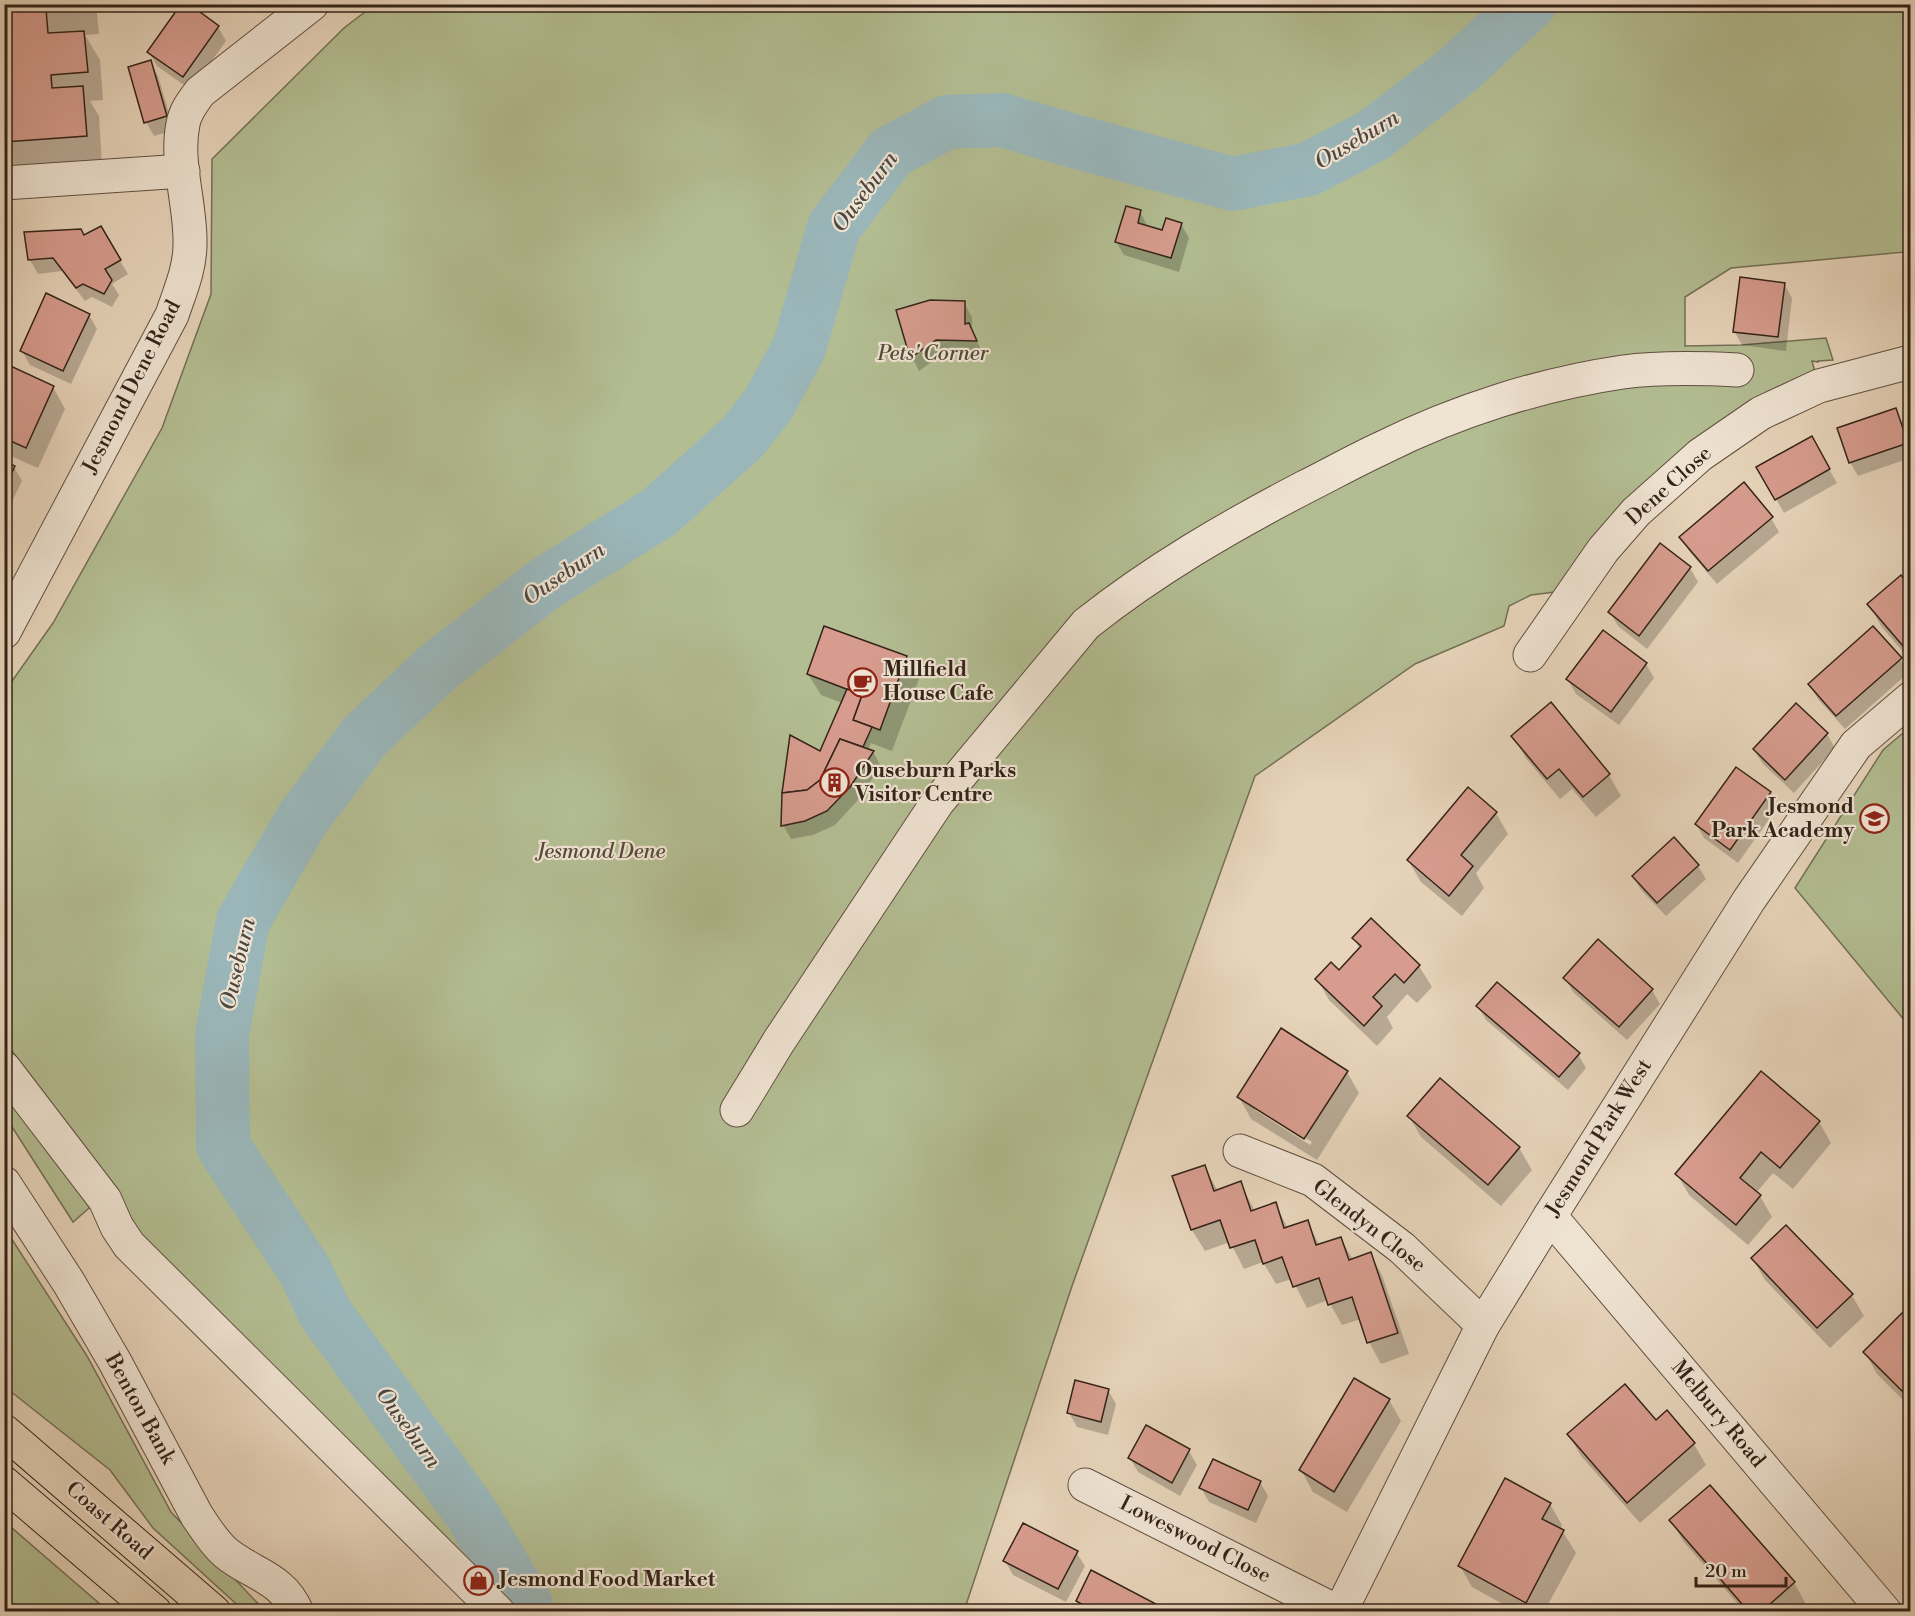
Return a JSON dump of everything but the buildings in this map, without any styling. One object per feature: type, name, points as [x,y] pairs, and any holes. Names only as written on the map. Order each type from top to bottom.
[{"type":"highway","name":"Coast Road","points":[[4,1431],[214,1611]]},
{"type":"highway","name":"Coast Road","points":[[4,1483],[154,1611]]},
{"type":"street","name":"Jesmond Dene Road","points":[[4,632],[14,591],[172,315],[188,271],[189,217],[181,143],[183,123],[189,107],[200,92],[279,15],[312,4]]},
{"type":"street","points":[[4,183],[183,171]]},
{"type":"street","name":"Dene Close","points":[[1530,655],[1603,550],[1636,512],[1700,455],[1761,413],[1819,386],[1911,362]]},
{"type":"street","points":[[737,1110],[779,1041],[938,803],[1086,624],[1115,601],[1179,557],[1249,516],[1384,447],[1465,413],[1547,387],[1625,372],[1683,368],[1737,369]]},
{"type":"street","name":"Jesmond Park West","points":[[1339,1611],[1483,1325],[1550,1216],[1749,900],[1856,746],[1911,699]]},
{"type":"street","points":[[4,1068],[105,1200],[117,1227],[129,1245],[498,1611]]},
{"type":"street","name":"Glendyn Close","points":[[1240,1151],[1313,1180],[1402,1248],[1483,1325]]},
{"type":"street","name":"Benton Bank","points":[[4,1183],[64,1276],[115,1362],[197,1516],[225,1551],[280,1586],[292,1600],[297,1611]]},
{"type":"street","name":"Melbury Road","points":[[1550,1216],[1885,1611]]},
{"type":"street","name":"Loweswood Close","points":[[1085,1485],[1339,1611]]},
{"type":"green space","name":"Jesmond Dene","points":[[374,5],[1910,5],[1910,270],[1905,252],[1731,268],[1685,297],[1685,346],[1742,345],[1826,338],[1833,360],[1812,361],[1815,372],[1555,592],[1531,595],[1509,606],[1504,626],[1415,664],[1255,776],[1072,1286],[964,1611],[517,1611],[139,1236],[110,1180],[5,1042],[5,691],[53,623],[162,428],[211,294],[212,159],[344,28]]},
{"type":"green space","name":"Jesmond Park Academy","points":[[1910,727],[1910,1027],[1795,888],[1883,750]]},
{"type":"green space","points":[[4,1086],[96,1202],[73,1222],[5,1116]]},
{"type":"green space","points":[[4,1227],[87,1356],[171,1512],[265,1611],[244,1611],[153,1528],[110,1470],[5,1387]]},
{"type":"green space","points":[[5,1522],[108,1611],[5,1611]]},
{"type":"waterway","name":"Ouseburn","points":[[523,1612],[526,1605],[471,1513],[325,1313],[304,1269],[223,1146],[222,1034],[243,921],[303,818],[365,736],[437,668],[546,583],[658,513],[742,438],[768,405],[799,348],[834,227],[891,152],[947,122],[1002,120],[1233,184],[1309,169],[1374,135],[1458,70],[1529,4]]},
{"type":"place","name":"Millfield House Cafe","points":[[862,682]]},
{"type":"place","name":"Ouseburn Parks Visitor Centre","points":[[834,783]]},
{"type":"place","name":"Jesmond Park Academy","points":[[1875,819]]},
{"type":"place","name":"Jesmond Food Market","points":[[478,1580]]},
{"type":"park label","name":"Pets' Corner","points":[[933,354]]}]
